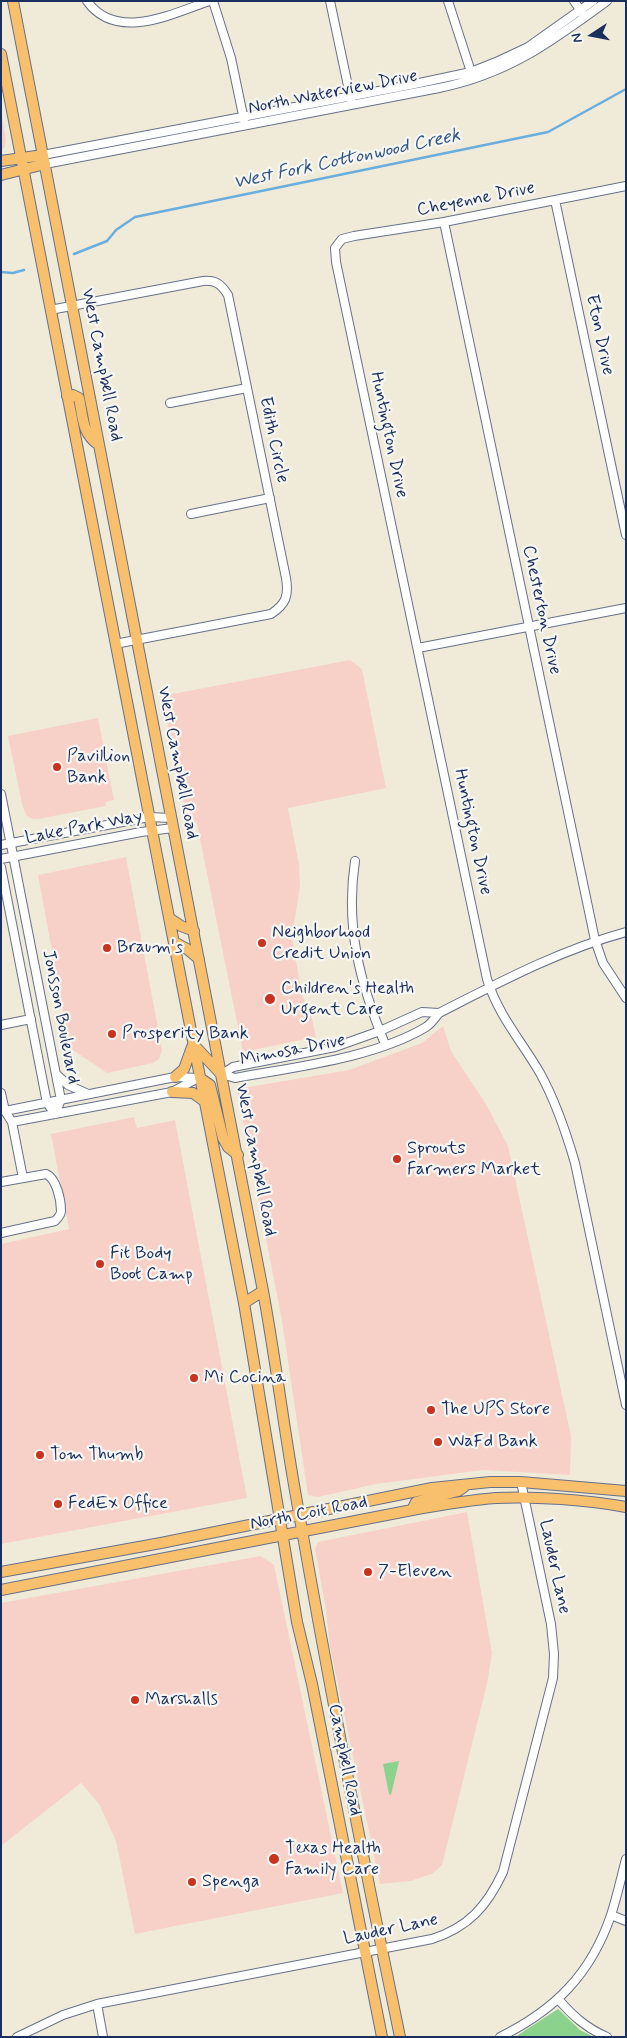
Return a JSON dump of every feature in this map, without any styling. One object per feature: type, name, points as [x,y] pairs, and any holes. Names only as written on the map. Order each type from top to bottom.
[{"type":"main road","name":"West Campbell Road","points":[[14,1],[264,1291],[281,1412],[302,1532]]},
{"type":"main road","points":[[1,54],[244,1303],[280,1519]]},
{"type":"main road","points":[[1,160],[21,157],[44,159]]},
{"type":"main road","points":[[1,175],[23,169],[44,159]]},
{"type":"main road","points":[[67,396],[73,395],[79,398],[86,433],[90,439],[99,444]]},
{"type":"main road","points":[[169,918],[181,926],[194,931]]},
{"type":"main road","points":[[174,942],[188,948],[199,958]]},
{"type":"main road","points":[[193,1044],[222,1074],[210,1085],[205,1093],[204,1101]]},
{"type":"main road","points":[[176,1077],[184,1069],[193,1044]]},
{"type":"main road","points":[[200,1078],[207,1073],[218,1055]]},
{"type":"main road","points":[[200,1078],[210,1085],[223,1138],[228,1147],[238,1155]]},
{"type":"main road","points":[[172,1092],[193,1093],[204,1101]]},
{"type":"main road","points":[[244,1303],[264,1291]]},
{"type":"main road","points":[[244,1303],[266,1303]]},
{"type":"main road","name":"North Coit Road","points":[[1,1572],[117,1552],[432,1488],[468,1484],[522,1482],[626,1491]]},
{"type":"main road","points":[[412,1510],[416,1502],[458,1491],[468,1484]]},
{"type":"main road","name":"North Coit Road","points":[[1,1590],[412,1510],[469,1501],[497,1498],[572,1500],[626,1507]]},
{"type":"main road","name":"Campbell Road","points":[[280,1519],[297,1622],[322,1734],[382,2037]]},
{"type":"main road","name":"Campbell Road","points":[[302,1532],[400,2037]]},
{"type":"main road","points":[[117,1552],[121,1567]]},
{"type":"main road","points":[[322,1734],[340,1735]]},
{"type":"main road","points":[[324,1744],[340,1735]]},
{"type":"street","points":[[87,1],[92,8],[108,19],[127,23],[163,17],[209,1]]},
{"type":"street","points":[[213,1],[231,58],[245,126]]},
{"type":"street","points":[[330,1],[351,100]]},
{"type":"street","points":[[448,1],[472,76]]},
{"type":"street","points":[[574,1],[583,14]]},
{"type":"street","name":"North Waterview Drive","points":[[583,14],[593,1]]},
{"type":"street","name":"North Waterview Drive","points":[[44,159],[245,126],[434,81],[472,76],[607,1]]},
{"type":"street","name":"North Waterview Drive","points":[[44,159],[243,117],[351,100]]},
{"type":"street","name":"Cheyenne Drive","points":[[335,248],[342,239],[444,222],[626,186]]},
{"type":"street","name":"Eton Drive","points":[[555,200],[626,535]]},
{"type":"street","name":"Chesterton Drive","points":[[444,222],[595,940],[606,968],[626,998]]},
{"type":"street","name":"Huntington Drive","points":[[335,248],[336,262],[490,987],[505,1020],[549,1091],[567,1135],[577,1173],[626,1405]]},
{"type":"street","name":"Edith Circle","points":[[50,310],[203,281],[212,280],[220,284],[228,294],[270,498],[288,591],[279,609],[271,614],[258,617],[116,644]]},
{"type":"street","points":[[170,403],[247,388]]},
{"type":"street","points":[[191,514],[270,498]]},
{"type":"street","points":[[418,648],[626,608]]},
{"type":"street","name":"Jonsson Boulevard","points":[[1,794],[61,1100],[55,1114]]},
{"type":"street","name":"Lake Park Way","points":[[1,845],[149,817],[172,823]]},
{"type":"street","name":"Lake Park Way","points":[[1,859],[152,830],[172,823]]},
{"type":"street","points":[[356,861],[352,884],[353,940],[366,992],[385,1044]]},
{"type":"street","name":"Jonsson Boulevard","points":[[1,867],[47,1103],[55,1114]]},
{"type":"street","name":"Mimosa Drive","points":[[222,1074],[235,1078],[321,1062],[356,1054],[385,1044],[428,1027],[439,1013],[566,951],[595,940],[626,932]]},
{"type":"street","points":[[23,977],[37,974]]},
{"type":"street","name":"Mimosa Drive","points":[[222,1074],[233,1067],[335,1048],[380,1032],[422,1012],[439,1013]]},
{"type":"street","points":[[1,1024],[31,1019]]},
{"type":"street","points":[[312,1052],[321,1062]]},
{"type":"street","points":[[56,1074],[68,1085],[89,1095]]},
{"type":"street","points":[[5,1112],[176,1077],[200,1078]]},
{"type":"street","points":[[12,1122],[172,1092],[200,1078]]},
{"type":"street","points":[[121,1088],[121,1102]]},
{"type":"street","points":[[1,1093],[5,1112],[12,1122],[23,1178]]},
{"type":"street","points":[[1,1182],[46,1174],[51,1176],[55,1182],[61,1211],[55,1221],[1,1232]]},
{"type":"street","name":"Lauder Lane","points":[[17,2037],[63,2015],[97,2004],[438,1937],[466,1922],[484,1904],[494,1891],[504,1872],[553,1678],[554,1654],[551,1624],[522,1482]]},
{"type":"street","points":[[500,2037],[526,2023],[558,1999],[575,1983],[584,1971],[595,1953],[611,1916],[626,1859]]},
{"type":"street","points":[[611,1916],[626,1921]]},
{"type":"street","points":[[558,1999],[574,2017],[607,2037]]},
{"type":"street","points":[[97,2004],[103,2037]]},
{"type":"shaded area","points":[[1,111],[6,140],[5,147],[1,150]]},
{"type":"shaded area","points":[[350,660],[362,669],[386,788],[288,808],[299,864],[300,886],[292,938],[302,995],[311,1015],[316,1037],[243,1052],[197,824],[185,809],[162,696]]},
{"type":"shaded area","points":[[98,718],[114,800],[105,802],[106,806],[38,819],[32,819],[26,815],[8,736]]},
{"type":"shaded area","points":[[126,857],[162,1050],[159,1059],[153,1063],[107,1073],[70,1048],[38,875]]},
{"type":"shaded area","points":[[443,1026],[451,1051],[486,1104],[508,1146],[571,1436],[570,1475],[483,1470],[376,1484],[318,1497],[308,1495],[282,1321],[237,1089],[349,1070],[422,1043]]},
{"type":"shaded area","points":[[134,1117],[137,1128],[175,1120],[247,1498],[1,1544],[1,1244],[69,1229],[51,1134]]},
{"type":"shaded area","points":[[467,1512],[492,1653],[487,1684],[442,1865],[432,1874],[410,1881],[380,1884],[330,1647],[326,1610],[315,1549],[318,1542]]},
{"type":"shaded area","points":[[261,1556],[274,1565],[343,1893],[135,1934],[116,1841],[99,1804],[81,1783],[1,1846],[1,1603]]},
{"type":"green space","points":[[399,1761],[391,1795],[389,1794],[383,1764]]},
{"type":"green space","points":[[558,2009],[580,2030],[594,2037],[515,2037]]},
{"type":"waterway","name":"West Fork Cottonwood Creek","points":[[74,254],[107,241],[116,230],[135,217],[548,132],[626,89]]},
{"type":"waterway","name":"West Fork Cottonwood Creek","points":[[1,272],[13,273],[24,270]]},
{"type":"place","name":"Pavillion Bank","points":[[57,767]]},
{"type":"place","name":"Neighborhood Credit Union","points":[[262,943]]},
{"type":"place","name":"Braum's","points":[[107,948]]},
{"type":"place","name":"Children's Health Urgent Care","points":[[270,999]]},
{"type":"place","name":"Prosperity Bank","points":[[112,1034]]},
{"type":"place","name":"Sprouts Farmers Market","points":[[397,1159]]},
{"type":"place","name":"Fit Body Boot Camp","points":[[100,1264]]},
{"type":"place","name":"Mi Cocina","points":[[194,1378]]},
{"type":"place","name":"The UPS Store","points":[[431,1410]]},
{"type":"place","name":"WaFd Bank","points":[[438,1442]]},
{"type":"place","name":"Tom Thumb","points":[[40,1455]]},
{"type":"place","name":"FedEx Office","points":[[58,1504]]},
{"type":"place","name":"7-Eleven","points":[[368,1572]]},
{"type":"place","name":"Marshalls","points":[[135,1700]]},
{"type":"place","name":"Texas Health Family Care","points":[[274,1859]]},
{"type":"place","name":"Spenga","points":[[192,1882]]}]
